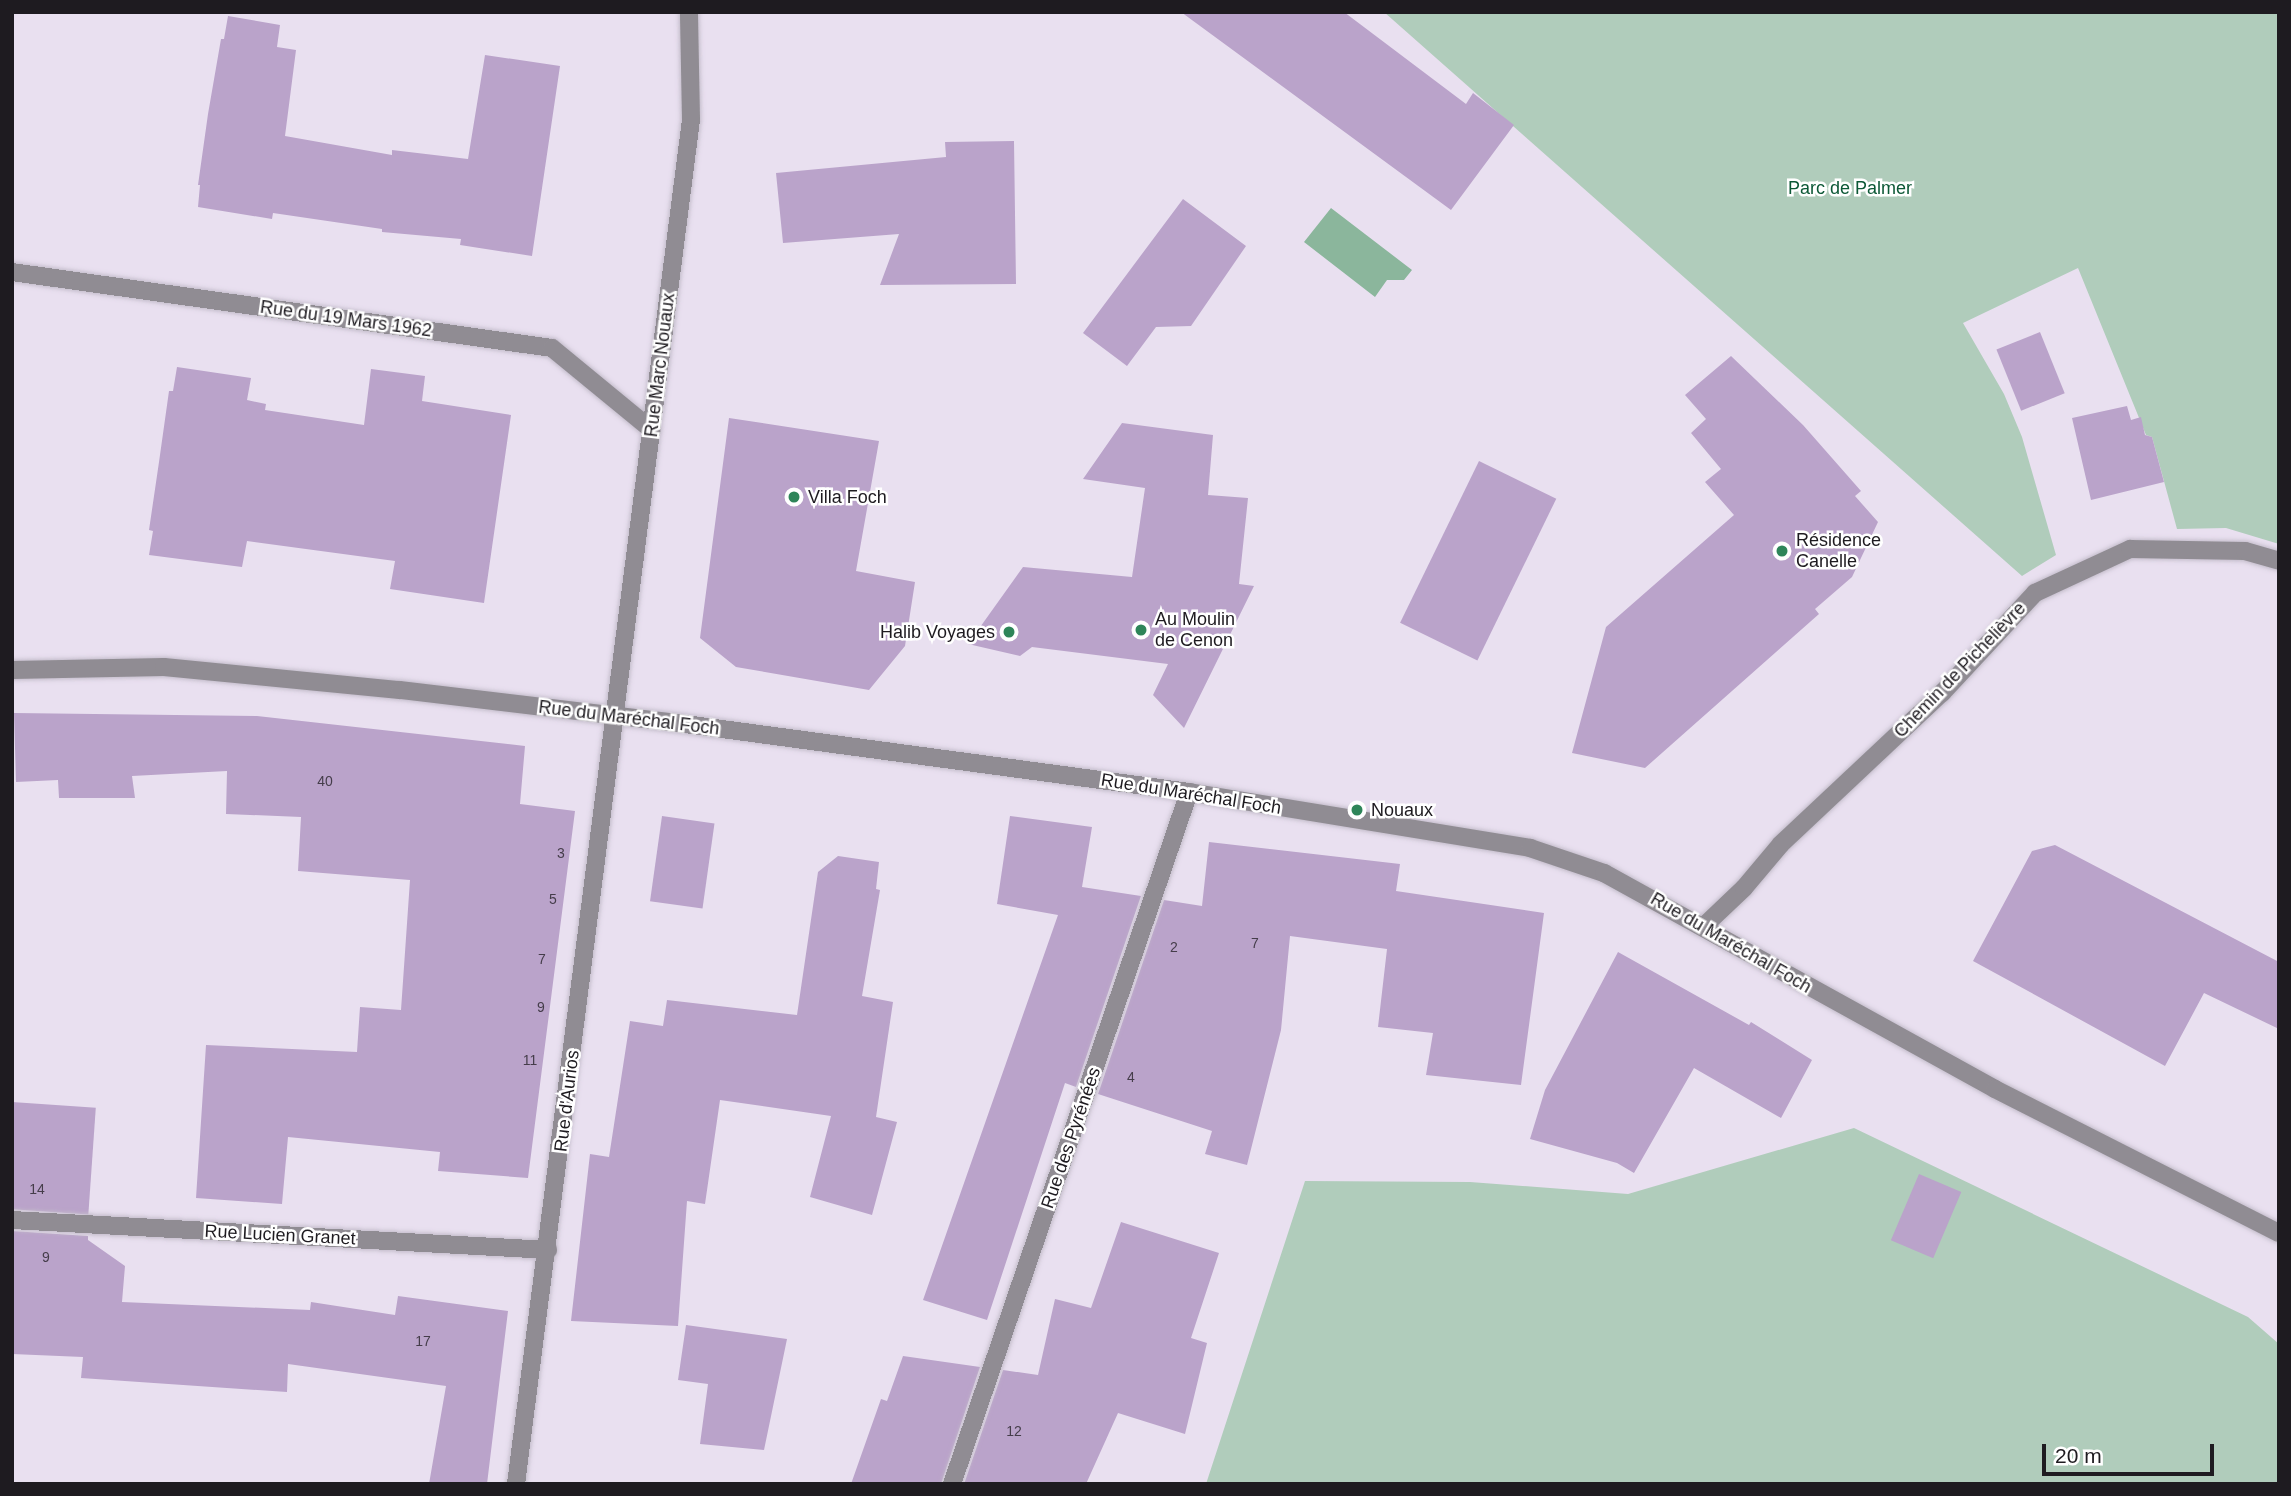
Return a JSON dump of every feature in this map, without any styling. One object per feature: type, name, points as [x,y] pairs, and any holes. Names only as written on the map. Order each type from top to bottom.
[{"type":"street","name":"Rue Marc Nouaux","points":[[616,718],[691,119],[689,12]]},
{"type":"street","name":"Rue du 19 Mars 1962","points":[[12,272],[552,348],[652,430]]},
{"type":"street","name":"Chemin de Pichelièvre","points":[[1704,926],[1744,888],[1781,844],[1942,693],[2035,593],[2130,549],[2245,551],[2279,561]]},
{"type":"street","name":"Rue du Maréchal Foch","points":[[12,670],[164,667],[400,690],[616,718],[685,724],[1189,792],[1530,848],[1604,873],[1983,1082],[2279,1233]]},
{"type":"street","name":"Rue d'Aurios","points":[[516,1484],[616,718]]},
{"type":"street","name":"Rue des Pyrénées","points":[[952,1484],[1189,792]]},
{"type":"street","name":"Rue Lucien Granet","points":[[12,1220],[548,1250]]},
{"type":"green space","name":"Parc de Palmer","points":[[1384,12],[2279,12],[2279,544],[2226,528],[2177,529],[2152,437],[2146,435],[2078,268],[1963,323],[2004,394],[2022,437],[2056,555],[2022,576]]},
{"type":"green space","points":[[1854,1128],[2248,1317],[2279,1344],[2279,1484],[1206,1484],[1305,1181],[1470,1182],[1628,1194]]},
{"type":"shaded area","points":[[1331,208],[1412,270],[1404,280],[1387,280],[1375,297],[1304,242]]},
{"type":"building","points":[[1181,12],[1344,12],[1466,104],[1473,93],[1514,125],[1451,210]]},
{"type":"building","points":[[228,16],[280,25],[277,47],[296,50],[285,136],[392,155],[392,150],[468,159],[485,55],[560,66],[532,256],[460,245],[461,239],[382,232],[382,229],[273,213],[272,219],[198,207],[198,185],[208,114],[221,39],[224,39]]},
{"type":"building","points":[[1014,141],[1016,284],[880,285],[899,234],[783,243],[776,173],[946,157],[945,142]]},
{"type":"building","points":[[1183,199],[1246,246],[1191,326],[1156,327],[1127,366],[1083,333]]},
{"type":"building","points":[[2040,332],[2065,393],[2021,411],[1996,350]]},
{"type":"building","name":"Résidence Canelle","points":[[1731,356],[1803,425],[1861,491],[1855,496],[1878,522],[1852,577],[1815,609],[1819,614],[1645,768],[1572,753],[1606,627],[1734,515],[1705,482],[1721,469],[1691,433],[1706,419],[1685,395]]},
{"type":"building","points":[[177,367],[251,378],[247,400],[266,404],[265,410],[364,425],[371,369],[425,376],[422,401],[511,415],[484,603],[390,589],[395,561],[247,541],[242,567],[149,555],[153,531],[149,530],[169,391],[173,391]]},
{"type":"building","points":[[2127,406],[2131,420],[2141,417],[2145,435],[2152,437],[2164,482],[2091,500],[2072,418]]},
{"type":"building","name":"Villa Foch","points":[[729,418],[879,441],[856,571],[915,582],[905,646],[869,690],[736,667],[700,638]]},
{"type":"building","points":[[1122,423],[1213,435],[1208,495],[1248,498],[1239,584],[1254,586],[1184,728],[1153,695],[1168,664],[1032,647],[1020,656],[968,644],[1023,567],[1132,577],[1145,488],[1083,479]]},
{"type":"building","points":[[1479,461],[1556,499],[1477,660],[1400,623]]},
{"type":"building","points":[[14,713],[257,716],[525,746],[520,804],[575,811],[528,1178],[438,1171],[440,1152],[288,1137],[282,1204],[196,1198],[206,1045],[357,1052],[360,1007],[401,1010],[410,880],[298,871],[301,817],[226,814],[227,771],[132,776],[135,798],[59,798],[58,780],[16,782]]},
{"type":"building","points":[[662,816],[714,823],[703,909],[650,901]]},
{"type":"building","points":[[1010,816],[1092,827],[1082,887],[1141,896],[1076,1087],[1065,1083],[987,1320],[923,1300],[1058,915],[997,904]]},
{"type":"building","points":[[1209,842],[1400,864],[1396,891],[1544,913],[1521,1085],[1426,1075],[1433,1033],[1378,1027],[1387,949],[1290,936],[1281,1030],[1247,1165],[1205,1154],[1212,1131],[1098,1094],[1164,900],[1202,906]]},
{"type":"building","points":[[2055,845],[2279,962],[2279,1029],[2204,993],[2165,1066],[1973,961],[2032,851]]},
{"type":"building","points":[[838,856],[879,862],[876,889],[880,890],[862,996],[893,1002],[876,1117],[897,1122],[872,1215],[810,1197],[831,1116],[720,1100],[705,1204],[687,1201],[678,1326],[571,1321],[590,1154],[609,1157],[630,1021],[663,1026],[667,1000],[797,1015],[818,872]]},
{"type":"building","points":[[1618,952],[1749,1025],[1751,1022],[1812,1060],[1781,1118],[1694,1068],[1634,1173],[1617,1163],[1530,1139],[1545,1090]]},
{"type":"building","points":[[12,1102],[96,1108],[88,1215],[12,1209]]},
{"type":"building","points":[[1919,1174],[1961,1192],[1933,1258],[1891,1240]]},
{"type":"building","points":[[1121,1222],[1219,1253],[1191,1338],[1207,1343],[1185,1434],[1118,1413],[1086,1484],[964,1484],[1003,1370],[1038,1375],[1055,1299],[1091,1308]]},
{"type":"building","points":[[12,1231],[88,1236],[88,1240],[125,1266],[122,1302],[310,1310],[311,1302],[395,1315],[398,1296],[508,1311],[487,1484],[429,1484],[446,1386],[288,1364],[287,1392],[81,1378],[83,1357],[12,1354]]},
{"type":"building","points":[[686,1325],[787,1339],[764,1450],[700,1444],[708,1384],[678,1380]]},
{"type":"building","points":[[903,1356],[980,1367],[941,1484],[851,1484],[881,1399],[887,1401]]},
{"type":"place","name":"Villa Foch","points":[[794,497]]},
{"type":"place","name":"Résidence Canelle","points":[[1782,551]]},
{"type":"place","name":"Au Moulin de Cenon","points":[[1141,630]]},
{"type":"place","name":"Halib Voyages","points":[[1009,632]]},
{"type":"place","name":"Nouaux","points":[[1357,810]]}]
